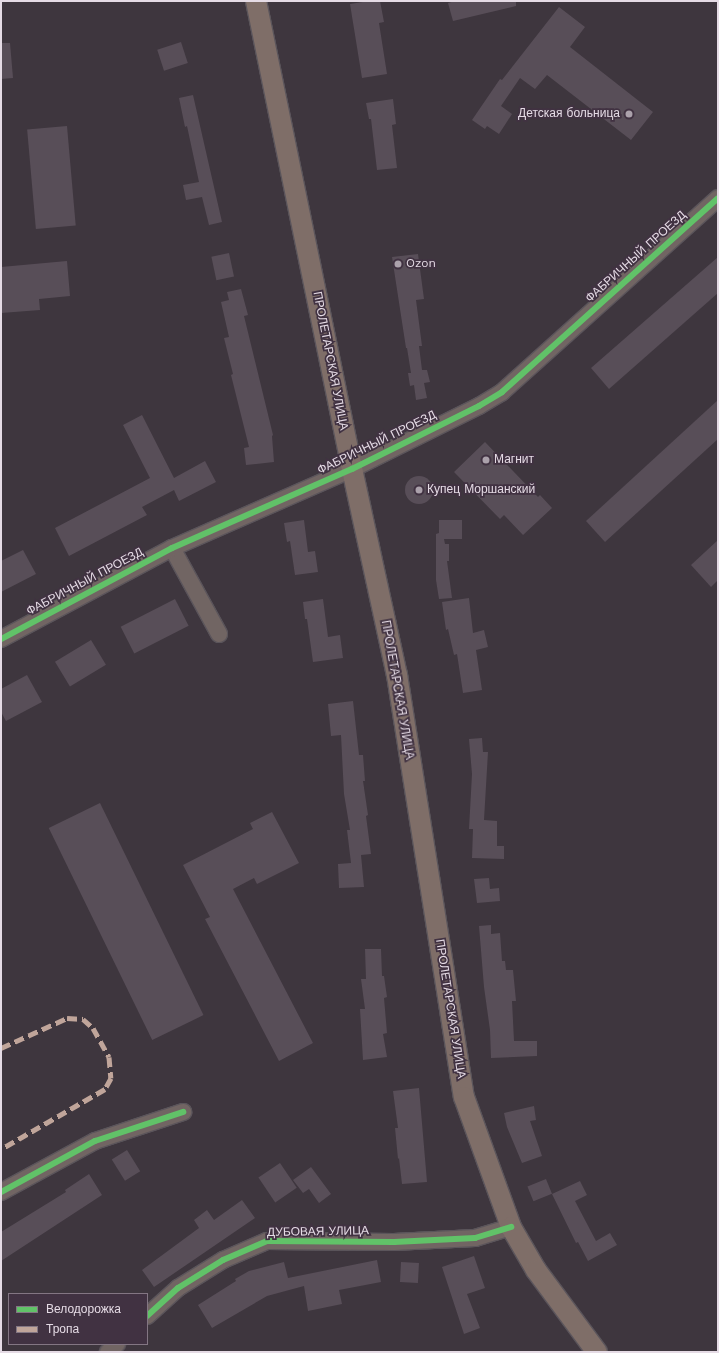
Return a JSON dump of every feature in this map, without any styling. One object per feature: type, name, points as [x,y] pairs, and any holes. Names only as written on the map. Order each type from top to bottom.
[{"type":"main road","name":"ПРОЛЕТАРСКАЯ УЛИЦА","points":[[256,1],[352,469],[397,675],[464,1097],[510,1227],[536,1270],[597,1352]]},
{"type":"street","name":"ФАБРИЧНЫЙ ПРОЕЗД","points":[[1,639],[172,548],[352,469],[479,406],[502,392],[718,198]]},
{"type":"street","points":[[172,548],[219,634]]},
{"type":"street","points":[[1,1192],[95,1141],[183,1112]]},
{"type":"street","name":"ДУБОВАЯ УЛИЦА","points":[[148,1315],[178,1288],[223,1260],[266,1241],[394,1242],[475,1238],[510,1227]]},
{"type":"street","points":[[108,1352],[116,1345]]},
{"type":"building","points":[[380,1],[384,22],[379,23],[387,74],[362,78],[350,4]]},
{"type":"building","points":[[455,1],[516,1],[516,6],[453,21],[448,3]]},
{"type":"building","points":[[559,7],[585,27],[570,47],[653,112],[631,140],[547,75],[535,89],[520,78],[501,106],[512,114],[499,134],[487,126],[485,129],[472,120],[500,79],[502,80]]},
{"type":"building","points":[[181,42],[188,63],[164,71],[157,50]]},
{"type":"building","points":[[1,43],[10,43],[13,78],[1,79]]},
{"type":"building","points":[[193,95],[222,222],[209,225],[202,197],[186,200],[183,185],[199,182],[187,126],[185,127],[179,98]]},
{"type":"building","points":[[393,99],[396,124],[392,125],[397,168],[377,170],[371,119],[369,119],[366,103]]},
{"type":"building","points":[[67,126],[76,226],[36,229],[27,129]]},
{"type":"building","points":[[229,253],[234,276],[216,280],[211,257]]},
{"type":"building","points":[[418,254],[424,299],[416,300],[422,346],[419,346],[422,370],[427,370],[430,382],[424,383],[427,398],[416,400],[414,385],[410,386],[408,373],[411,373],[392,257]]},
{"type":"building","points":[[718,257],[718,293],[609,389],[591,368]]},
{"type":"building","points":[[67,261],[70,296],[39,299],[40,310],[1,313],[1,267]]},
{"type":"building","points":[[241,289],[248,315],[244,316],[273,435],[274,462],[246,465],[244,448],[249,447],[231,375],[233,374],[224,338],[229,337],[221,302],[229,300],[227,292]]},
{"type":"building","points":[[718,400],[718,439],[605,542],[586,521]]},
{"type":"building","points":[[142,415],[174,478],[205,461],[216,482],[179,501],[174,490],[142,507],[147,515],[69,556],[55,528],[150,478],[123,425]]},
{"type":"building","points":[[485,442],[538,497],[540,495],[552,508],[523,535],[504,515],[500,519],[454,472]]},
{"type":"building","points":[[419,476],[429,480],[433,490],[429,500],[419,504],[409,500],[405,490],[409,480]]},
{"type":"building","points":[[304,520],[308,552],[315,551],[318,572],[295,575],[290,541],[287,542],[284,523]]},
{"type":"building","points":[[439,520],[462,520],[462,539],[444,539],[445,544],[449,544],[449,561],[447,561],[452,598],[439,599],[436,580],[436,534],[439,533]]},
{"type":"building","points":[[718,540],[718,580],[711,587],[691,565]]},
{"type":"building","points":[[23,550],[36,574],[1,592],[1,561]]},
{"type":"building","points":[[469,598],[473,633],[484,630],[488,647],[476,650],[482,690],[463,693],[457,654],[454,655],[448,629],[446,630],[442,602]]},
{"type":"building","points":[[175,599],[189,626],[134,653],[121,627]]},
{"type":"building","points":[[323,599],[328,637],[340,635],[343,658],[313,662],[303,602]]},
{"type":"building","points":[[91,640],[106,665],[70,686],[55,662]]},
{"type":"building","points":[[27,675],[42,702],[6,721],[1,712],[1,689]]},
{"type":"building","points":[[353,701],[359,755],[363,755],[365,781],[363,781],[368,815],[366,816],[371,854],[361,855],[364,887],[339,888],[338,864],[351,863],[347,830],[350,830],[344,794],[341,735],[331,736],[328,704]]},
{"type":"building","points":[[482,738],[483,752],[488,752],[484,820],[497,821],[497,846],[504,846],[504,859],[472,858],[473,829],[469,829],[472,774],[469,739]]},
{"type":"building","points":[[100,803],[203,1015],[152,1040],[49,828]]},
{"type":"building","points":[[272,812],[299,863],[257,884],[254,878],[233,889],[313,1043],[279,1061],[205,919],[210,917],[183,865],[253,829],[250,823]]},
{"type":"building","points":[[489,878],[490,889],[499,888],[500,901],[477,903],[474,879]]},
{"type":"building","points":[[491,925],[491,934],[500,933],[502,961],[505,961],[506,970],[513,970],[516,1001],[512,1001],[514,1041],[537,1041],[537,1056],[491,1058],[490,1030],[484,987],[479,926]]},
{"type":"building","points":[[365,949],[381,949],[382,976],[384,976],[387,997],[384,998],[387,1033],[383,1034],[387,1057],[363,1060],[360,1009],[365,1009],[361,979],[366,979]]},
{"type":"building","points":[[419,1088],[427,1182],[402,1184],[395,1128],[398,1128],[393,1091]]},
{"type":"building","points":[[534,1106],[536,1120],[530,1121],[542,1156],[522,1163],[507,1127],[504,1113]]},
{"type":"building","points":[[127,1150],[140,1171],[125,1181],[112,1160]]},
{"type":"building","points":[[280,1163],[297,1188],[275,1202],[258,1178]]},
{"type":"building","points":[[311,1167],[331,1194],[319,1203],[309,1189],[303,1193],[293,1180]]},
{"type":"building","points":[[89,1174],[102,1195],[1,1261],[1,1232],[66,1192],[65,1190]]},
{"type":"building","points":[[546,1179],[552,1194],[533,1201],[527,1186]]},
{"type":"building","points":[[580,1181],[587,1195],[575,1201],[596,1241],[610,1233],[617,1245],[588,1261],[578,1242],[576,1243],[552,1194]]},
{"type":"building","points":[[242,1200],[255,1218],[154,1287],[142,1270],[199,1228],[194,1220],[207,1210],[214,1220]]},
{"type":"building","points":[[474,1256],[485,1288],[467,1294],[480,1328],[464,1334],[442,1267]]},
{"type":"building","points":[[377,1260],[381,1282],[339,1290],[342,1304],[308,1311],[304,1286],[267,1296],[212,1328],[198,1305],[249,1271],[284,1262],[288,1278]]},
{"type":"building","points":[[401,1262],[419,1263],[418,1283],[400,1282]]},
{"type":"marked path","points":[[1,1048],[67,1018],[83,1019],[93,1028],[109,1057],[111,1078],[105,1089],[1,1149]]},
{"type":"cycle path","points":[[1,639],[172,548],[352,469],[479,406],[502,392],[718,198]]},
{"type":"cycle path","points":[[1,1192],[95,1141],[183,1112]]},
{"type":"cycle path","points":[[148,1315],[178,1288],[223,1260],[267,1241],[394,1242],[475,1238],[511,1227]]},
{"type":"place","name":"Детская больница","points":[[629,114]]},
{"type":"place","name":"Ozon","points":[[398,264]]},
{"type":"place","name":"Магнит","points":[[486,460]]},
{"type":"place","name":"Купец Моршанский","points":[[419,490]]}]
